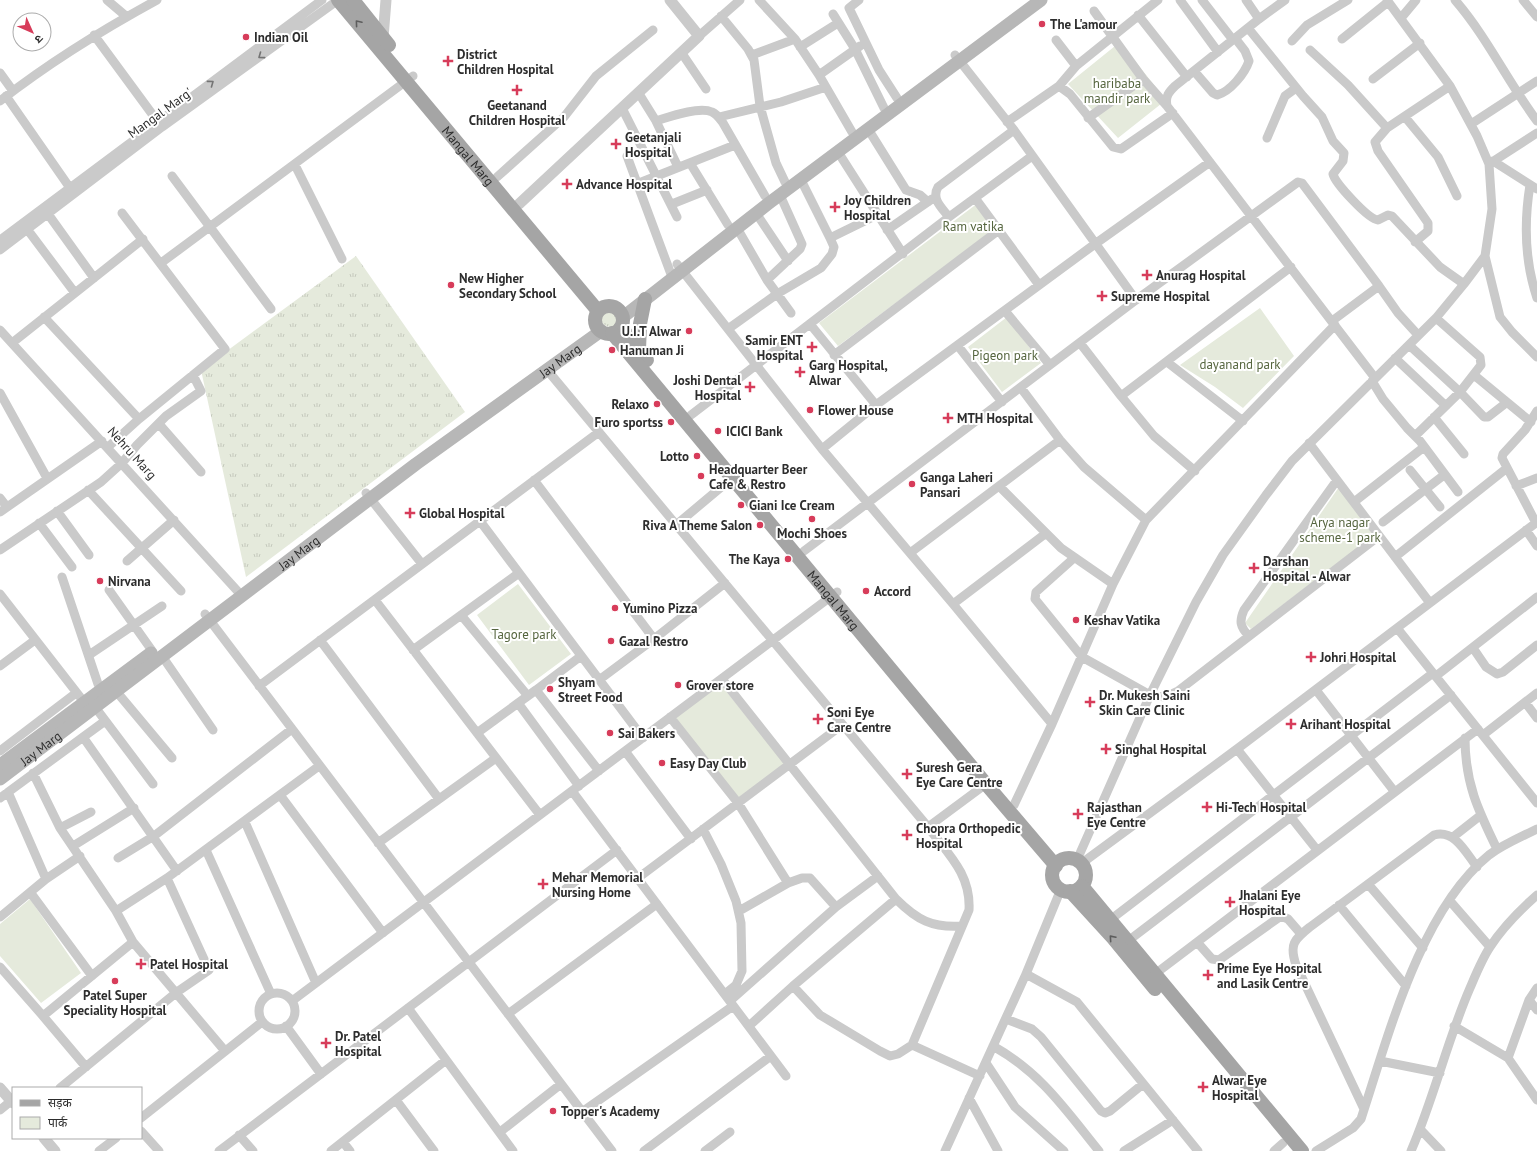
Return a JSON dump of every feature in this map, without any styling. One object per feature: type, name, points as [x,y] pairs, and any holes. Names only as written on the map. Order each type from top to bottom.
[{"type":"main road","name":"Mangal Marg","points":[[338,0],[497,177],[609,320],[639,350],[691,415],[736,475],[804,551],[834,595],[1014,804],[1058,863]]},
{"type":"main road","name":"Mangal Marg","points":[[353,0],[383,38],[410,79],[466,154],[609,320],[834,595],[986,784],[1058,863]]},
{"type":"main road","points":[[732,226],[756,213],[838,152],[1029,0]]},
{"type":"main road","points":[[609,320],[732,226],[765,196],[897,98],[1041,0]]},
{"type":"main road","points":[[609,320],[644,299],[675,270]]},
{"type":"main road","points":[[639,350],[640,324],[644,299]]},
{"type":"main road","name":"Jay Marg","points":[[369,496],[548,371],[609,320]]},
{"type":"main road","name":"Jay Marg","points":[[0,765],[102,690],[157,654],[240,594],[369,496],[609,320]]},
{"type":"main road","name":"Jay Marg","points":[[0,779],[83,705],[116,691],[157,654]]},
{"type":"main road","points":[[1071,889],[1086,875],[1080,862],[1068,858],[1058,863],[1053,873],[1054,879],[1071,889],[1110,920],[1302,1151]]},
{"type":"main road","points":[[1071,889],[1113,938],[1282,1148]]},
{"type":"street","points":[[107,0],[127,17]]},
{"type":"street","points":[[6,96],[47,66],[94,35],[157,0]]},
{"type":"street","points":[[0,240],[158,122],[274,41],[322,0]]},
{"type":"street","name":"Mangal Marg'","points":[[0,250],[162,128],[274,41],[338,0]]},
{"type":"street","points":[[383,38],[386,0]]},
{"type":"street","points":[[671,0],[699,36]]},
{"type":"street","points":[[519,204],[681,52],[740,0]]},
{"type":"street","points":[[759,0],[797,43],[819,75],[852,132]]},
{"type":"street","points":[[859,0],[849,8],[879,70],[897,98]]},
{"type":"street","points":[[1007,122],[1059,86],[1076,66],[1111,36],[1158,0]]},
{"type":"street","points":[[1180,0],[1218,52]]},
{"type":"street","points":[[1138,15],[1191,74],[1217,95],[1226,92],[1242,74],[1249,61],[1245,52],[1202,0]]},
{"type":"street","points":[[1246,0],[1259,19]]},
{"type":"street","points":[[1170,109],[1167,94],[1259,19],[1285,0]]},
{"type":"street","points":[[1292,41],[1307,25],[1348,0]]},
{"type":"street","points":[[1401,18],[1416,0]]},
{"type":"street","points":[[1455,0],[1471,19],[1517,94],[1537,121]]},
{"type":"street","points":[[1523,0],[1537,17]]},
{"type":"street","points":[[1342,39],[1388,1],[1450,86],[1491,163],[1492,209],[1485,256],[1500,317],[1512,332],[1537,357]]},
{"type":"street","points":[[1094,11],[1143,80],[1170,109],[1334,323],[1374,379],[1382,399],[1424,447],[1458,492]]},
{"type":"street","points":[[832,14],[855,49],[884,108]]},
{"type":"street","points":[[722,16],[752,55],[756,67],[760,106],[775,158],[785,182]]},
{"type":"street","points":[[752,55],[797,43],[838,23]]},
{"type":"street","points":[[1248,28],[1296,88],[1322,117],[1333,141],[1344,153],[1343,161],[1333,174],[1338,183],[1370,217],[1378,220],[1388,214],[1392,216],[1440,267],[1464,284]]},
{"type":"street","points":[[497,177],[570,112],[596,76],[653,30]]},
{"type":"street","points":[[94,35],[158,122]]},
{"type":"street","points":[[1056,40],[1076,66]]},
{"type":"street","points":[[819,75],[866,42]]},
{"type":"street","points":[[1373,79],[1420,43]]},
{"type":"street","points":[[1310,50],[1348,84],[1387,128]]},
{"type":"street","points":[[681,52],[706,89]]},
{"type":"street","points":[[957,58],[1014,130],[1136,300]]},
{"type":"street","points":[[0,73],[6,96],[70,188]]},
{"type":"street","points":[[161,263],[211,228],[410,79]]},
{"type":"street","points":[[1088,118],[1143,80]]},
{"type":"street","points":[[1471,124],[1537,81]]},
{"type":"street","points":[[1059,86],[1070,94],[1113,147],[1121,149],[1170,109]]},
{"type":"street","points":[[1416,242],[1425,234],[1429,227],[1375,146],[1377,138],[1387,128],[1450,86]]},
{"type":"street","points":[[719,118],[760,106],[792,99],[826,87]]},
{"type":"street","points":[[1267,138],[1285,96],[1296,88]]},
{"type":"street","points":[[638,92],[656,120],[678,167]]},
{"type":"street","points":[[622,108],[658,176],[677,217]]},
{"type":"street","points":[[656,120],[677,115],[711,111],[719,118],[765,196]]},
{"type":"street","points":[[1405,117],[1438,157],[1456,196]]},
{"type":"street","points":[[868,129],[906,190],[932,199],[949,218]]},
{"type":"street","points":[[887,230],[932,199],[934,192],[938,187],[1014,130]]},
{"type":"street","points":[[1491,163],[1537,133]]},
{"type":"street","points":[[639,184],[735,145]]},
{"type":"street","points":[[838,152],[903,254]]},
{"type":"street","points":[[627,156],[675,270],[728,329],[822,449],[1052,724]]},
{"type":"street","points":[[691,415],[1032,156]]},
{"type":"street","points":[[822,449],[876,405],[1095,244],[1210,162]]},
{"type":"street","points":[[690,163],[776,294],[792,313]]},
{"type":"street","points":[[1491,163],[1534,187],[1527,208],[1528,251],[1530,272],[1537,298]]},
{"type":"street","points":[[295,165],[342,259]]},
{"type":"street","points":[[172,176],[271,309]]},
{"type":"street","points":[[728,329],[776,294],[821,268],[832,254],[834,247],[801,180]]},
{"type":"street","points":[[804,551],[1136,300],[1298,182],[1302,183],[1379,286],[1398,314],[1418,335]]},
{"type":"street","points":[[672,204],[707,190]]},
{"type":"street","points":[[767,280],[788,262],[800,249],[802,244],[780,195]]},
{"type":"street","points":[[975,198],[1039,285]]},
{"type":"street","points":[[0,498],[3,510],[47,478],[105,444],[225,350],[122,213]]},
{"type":"street","points":[[756,213],[788,262]]},
{"type":"street","points":[[48,214],[94,278]]},
{"type":"street","points":[[830,238],[877,215]]},
{"type":"street","points":[[27,229],[75,293]]},
{"type":"street","points":[[834,355],[999,230]]},
{"type":"street","points":[[12,343],[143,239]]},
{"type":"street","points":[[1080,862],[1150,695],[1196,602],[1223,555],[1274,484],[1309,443],[1436,318],[1485,256]]},
{"type":"street","points":[[1121,396],[1291,267]]},
{"type":"street","points":[[1014,804],[1052,724],[1114,584],[1146,520],[1243,421],[1334,323],[1379,286]]},
{"type":"street","points":[[1005,311],[1050,365]]},
{"type":"street","points":[[44,317],[139,418]]},
{"type":"street","points":[[1415,436],[1460,392],[1474,376],[1481,365],[1480,357],[1436,318]]},
{"type":"street","points":[[810,324],[876,405]]},
{"type":"street","name":"Nehru Marg","points":[[0,330],[240,594]]},
{"type":"street","points":[[1080,343],[1154,436],[1195,470]]},
{"type":"street","points":[[1409,344],[1484,417],[1488,417],[1506,403]]},
{"type":"street","points":[[958,346],[1002,402]]},
{"type":"street","points":[[1395,358],[1446,406]]},
{"type":"street","points":[[1167,362],[1243,421]]},
{"type":"street","points":[[548,371],[928,827],[965,880],[969,900],[968,910],[962,926],[912,1045],[898,1054],[890,1056],[820,1015],[793,986]]},
{"type":"street","points":[[0,550],[88,490],[122,463],[158,424],[180,405],[201,391],[193,375]]},
{"type":"street","points":[[1474,376],[1531,422]]},
{"type":"street","points":[[1021,388],[1060,440],[1092,474],[1146,520]]},
{"type":"street","points":[[0,393],[47,478]]},
{"type":"street","points":[[1080,862],[1237,749],[1536,523],[1503,462],[1503,454],[1520,436],[1531,422],[1537,411]]},
{"type":"street","points":[[1434,417],[1464,454]]},
{"type":"street","points":[[158,424],[201,472]]},
{"type":"street","points":[[259,686],[599,432]]},
{"type":"street","points":[[910,553],[1000,487],[1060,440]]},
{"type":"street","points":[[1309,443],[1430,603]]},
{"type":"street","points":[[1354,502],[1424,447]]},
{"type":"street","points":[[1395,557],[1507,468]]},
{"type":"street","points":[[1410,470],[1440,507]]},
{"type":"street","points":[[676,525],[736,475]]},
{"type":"street","points":[[1383,522],[1444,475]]},
{"type":"street","points":[[1516,486],[1537,478]]},
{"type":"street","points":[[534,480],[654,639]]},
{"type":"street","points":[[1249,636],[1240,624],[1240,618],[1244,610],[1337,480]]},
{"type":"street","points":[[1000,487],[1045,534],[1074,558],[1114,584]]},
{"type":"street","points":[[88,490],[181,591]]},
{"type":"street","points":[[369,496],[422,564]]},
{"type":"street","points":[[57,511],[89,556]]},
{"type":"street","points":[[128,561],[174,520]]},
{"type":"street","points":[[480,520],[643,738]]},
{"type":"street","points":[[39,523],[72,567]]},
{"type":"street","points":[[1526,530],[1537,546]]},
{"type":"street","points":[[953,604],[1045,534]]},
{"type":"street","points":[[1074,558],[1036,592],[1034,595],[1039,604],[1082,657],[1150,695],[1159,697],[1170,696],[1380,536]]},
{"type":"street","points":[[413,650],[519,572]]},
{"type":"street","points":[[62,577],[102,690]]},
{"type":"street","points":[[599,680],[725,584]]},
{"type":"street","points":[[108,590],[213,730]]},
{"type":"street","points":[[292,1001],[834,595]]},
{"type":"street","points":[[1110,920],[1351,735],[1473,648],[1537,597]]},
{"type":"street","points":[[2,600],[35,640],[83,705],[105,721],[154,784]]},
{"type":"street","points":[[374,600],[540,815]]},
{"type":"street","points":[[89,655],[162,606]]},
{"type":"street","points":[[461,615],[528,696]]},
{"type":"street","points":[[207,617],[612,1151]]},
{"type":"street","points":[[1398,628],[1537,803]]},
{"type":"street","points":[[0,666],[35,640]]},
{"type":"street","points":[[320,640],[439,799]]},
{"type":"street","points":[[1473,648],[1486,667],[1496,674],[1503,672],[1537,645]]},
{"type":"street","points":[[477,733],[581,656]]},
{"type":"street","points":[[722,679],[896,899],[915,916],[927,922],[943,927],[962,926]]},
{"type":"street","points":[[536,690],[599,771]]},
{"type":"street","points":[[1316,690],[1394,791]]},
{"type":"street","points":[[116,691],[172,758]]},
{"type":"street","points":[[1155,974],[1465,738],[1480,732],[1537,693]]},
{"type":"street","points":[[1128,942],[1451,695]]},
{"type":"street","points":[[1525,702],[1537,718]]},
{"type":"street","points":[[518,703],[617,850],[786,1076]]},
{"type":"street","points":[[0,751],[83,705]]},
{"type":"street","points":[[670,717],[738,803],[788,883]]},
{"type":"street","points":[[0,798],[105,721]]},
{"type":"street","points":[[638,878],[842,725]]},
{"type":"street","points":[[118,858],[154,836],[292,729]]},
{"type":"street","points":[[83,737],[154,836],[177,871]]},
{"type":"street","points":[[1465,738],[1470,788],[1497,850]]},
{"type":"street","points":[[1237,749],[1317,850]]},
{"type":"street","points":[[625,751],[691,839]]},
{"type":"street","points":[[378,844],[496,758]]},
{"type":"street","points":[[116,911],[177,871],[319,766]]},
{"type":"street","points":[[33,773],[60,828],[116,911],[133,942],[177,992],[225,1051]]},
{"type":"street","points":[[928,827],[986,784]]},
{"type":"street","points":[[8,792],[46,879]]},
{"type":"street","points":[[280,795],[383,933]]},
{"type":"street","points":[[73,846],[134,808]]},
{"type":"street","points":[[60,828],[91,812]]},
{"type":"street","points":[[1453,837],[1481,816]]},
{"type":"street","points":[[244,822],[316,983]]},
{"type":"street","points":[[1316,1151],[1353,1128],[1361,1119],[1406,986],[1438,919],[1450,901],[1477,867],[1497,850],[1537,829]]},
{"type":"street","points":[[703,830],[721,864],[739,911],[741,923],[742,972],[730,1000]]},
{"type":"street","points":[[1364,1109],[1296,965],[1292,947],[1301,934],[1434,835],[1446,834],[1453,837],[1477,867]]},
{"type":"street","points":[[206,850],[271,994]]},
{"type":"street","points":[[219,1151],[617,850]]},
{"type":"street","points":[[1,914],[46,879],[80,856]]},
{"type":"street","points":[[582,1112],[730,1000],[836,907],[878,876]]},
{"type":"street","points":[[61,1087],[177,992],[209,970],[167,878]]},
{"type":"street","points":[[739,911],[788,883],[802,878],[810,878],[836,907]]},
{"type":"street","points":[[1368,884],[1424,948]]},
{"type":"street","points":[[945,1151],[1026,974],[1071,889]]},
{"type":"street","points":[[30,892],[92,976]]},
{"type":"street","points":[[1410,1151],[1420,1129],[1440,1074],[1454,1026],[1490,947],[1518,913],[1537,895]]},
{"type":"street","points":[[749,1026],[793,986],[896,899]]},
{"type":"street","points":[[1450,901],[1490,947]]},
{"type":"street","points":[[508,1014],[657,904]]},
{"type":"street","points":[[1339,905],[1406,986]]},
{"type":"street","points":[[1197,942],[1212,959],[1219,960],[1281,916],[1288,919],[1301,934]]},
{"type":"street","points":[[43,1016],[133,942]]},
{"type":"street","points":[[0,967],[86,1067]]},
{"type":"street","points":[[1026,974],[1077,1002],[1198,1151]]},
{"type":"street","points":[[1508,1058],[1529,1000],[1537,988]]},
{"type":"street","points":[[271,994],[286,996],[292,1001],[294,1012],[293,1018],[286,1026],[276,1029],[266,1026],[262,1022],[259,1009],[261,1003],[271,994]]},
{"type":"street","points":[[1529,1000],[1537,1010]]},
{"type":"street","points":[[408,1008],[513,1151]]},
{"type":"street","points":[[1006,1019],[1032,1029],[1041,1037],[1101,1111],[1105,1113],[1110,1111],[1143,1084]]},
{"type":"street","points":[[142,1117],[262,1022]]},
{"type":"street","points":[[286,1026],[321,1074]]},
{"type":"street","points":[[1454,1026],[1508,1058],[1537,1100]]},
{"type":"street","points":[[912,1045],[980,1076]]},
{"type":"street","points":[[993,1046],[1014,1058],[1046,1085],[1099,1151]]},
{"type":"street","points":[[644,1151],[771,1056]]},
{"type":"street","points":[[331,1151],[446,1060]]},
{"type":"street","points":[[1380,1061],[1440,1074]]},
{"type":"street","points":[[986,1063],[1015,1107],[1064,1151]]},
{"type":"street","points":[[500,1132],[561,1084]]},
{"type":"street","points":[[0,1088],[12,1102],[0,1110]]},
{"type":"street","points":[[970,1098],[998,1151]]},
{"type":"street","points":[[396,1100],[434,1151]]},
{"type":"street","points":[[1124,1151],[1173,1120]]},
{"type":"street","points":[[1420,1129],[1440,1151]]},
{"type":"street","points":[[142,1132],[158,1151]]},
{"type":"street","points":[[705,1151],[730,1132]]},
{"type":"street","points":[[239,1136],[253,1151]]},
{"type":"street","points":[[45,1139],[55,1151]]},
{"type":"street","points":[[99,1151],[115,1139]]},
{"type":"street","points":[[342,1142],[350,1151]]},
{"type":"green space","name":"haribaba mandir park","points":[[1120,42],[1166,100],[1118,138],[1068,84]]},
{"type":"green space","name":"Ram vatika","points":[[978,203],[996,228],[838,346],[819,323]]},
{"type":"green space","points":[[356,256],[465,412],[246,577],[201,370]]},
{"type":"green space","points":[[611,305],[619,308],[622,316],[619,324],[611,327],[603,324],[600,316],[603,308]]},
{"type":"green space","name":"dayanand park","points":[[1260,308],[1294,356],[1243,408],[1215,387],[1180,365]]},
{"type":"green space","name":"Pigeon park","points":[[1007,317],[1041,363],[1002,392],[968,347]]},
{"type":"green space","name":"Arya nagar scheme-1 park","points":[[1339,487],[1354,502],[1373,536],[1251,629],[1245,623]]},
{"type":"green space","name":"Tagore park","points":[[518,584],[571,654],[529,685],[477,615]]},
{"type":"green space","points":[[721,685],[785,764],[738,798],[674,716]]},
{"type":"green space","points":[[30,899],[81,973],[41,1003],[0,956],[0,924]]},
{"type":"place","name":"The L'amour","points":[[1042,24]]},
{"type":"place","name":"Indian Oil","points":[[246,37]]},
{"type":"place","name":"District Children Hospital","points":[[448,61]]},
{"type":"place","name":"Geetanand Children Hospital","points":[[517,90]]},
{"type":"place","name":"Geetanjali Hospital","points":[[616,144]]},
{"type":"place","name":"Advance Hospital","points":[[567,184]]},
{"type":"place","name":"Joy Children Hospital","points":[[835,207]]},
{"type":"place","name":"Anurag Hospital","points":[[1147,275]]},
{"type":"place","name":"New Higher Secondary School","points":[[451,285]]},
{"type":"place","name":"Supreme Hospital","points":[[1102,296]]},
{"type":"place","name":"U.I.T Alwar","points":[[689,331]]},
{"type":"place","name":"Samir ENT Hospital","points":[[812,347]]},
{"type":"place","name":"Hanuman Ji","points":[[612,350]]},
{"type":"place","name":"Garg Hospital, Alwar","points":[[800,372]]},
{"type":"place","name":"Joshi Dental Hospital","points":[[750,387]]},
{"type":"place","name":"Relaxo","points":[[657,404]]},
{"type":"place","name":"Flower House","points":[[810,410]]},
{"type":"place","name":"MTH Hospital","points":[[948,418]]},
{"type":"place","name":"Furo sportss","points":[[671,422]]},
{"type":"place","name":"ICICI Bank","points":[[718,431]]},
{"type":"place","name":"Lotto","points":[[697,456]]},
{"type":"place","name":"Headquarter Beer Cafe & Restro","points":[[701,476]]},
{"type":"place","name":"Ganga Laheri Pansari","points":[[912,484]]},
{"type":"place","name":"Giani Ice Cream","points":[[741,505]]},
{"type":"place","name":"Global Hospital","points":[[410,513]]},
{"type":"place","name":"Mochi Shoes","points":[[812,519]]},
{"type":"place","name":"Riva A Theme Salon","points":[[760,525]]},
{"type":"place","name":"The Kaya","points":[[788,559]]},
{"type":"place","name":"Darshan Hospital - Alwar","points":[[1254,568]]},
{"type":"place","name":"Nirvana","points":[[100,581]]},
{"type":"place","name":"Accord","points":[[866,591]]},
{"type":"place","name":"Yumino Pizza","points":[[615,608]]},
{"type":"place","name":"Keshav Vatika","points":[[1076,620]]},
{"type":"place","name":"Gazal Restro","points":[[611,641]]},
{"type":"place","name":"Johri Hospital","points":[[1311,657]]},
{"type":"place","name":"Grover store","points":[[678,685]]},
{"type":"place","name":"Shyam Street Food","points":[[550,689]]},
{"type":"place","name":"Dr. Mukesh Saini Skin Care Clinic","points":[[1090,702]]},
{"type":"place","name":"Soni Eye Care Centre","points":[[818,719]]},
{"type":"place","name":"Arihant Hospital","points":[[1291,724]]},
{"type":"place","name":"Sai Bakers","points":[[610,733]]},
{"type":"place","name":"Singhal Hospital","points":[[1106,749]]},
{"type":"place","name":"Easy Day Club","points":[[662,763]]},
{"type":"place","name":"Suresh Gera Eye Care Centre","points":[[907,774]]},
{"type":"place","name":"Hi-Tech Hospital","points":[[1207,807]]},
{"type":"place","name":"Rajasthan Eye Centre","points":[[1078,814]]},
{"type":"place","name":"Chopra Orthopedic Hospital","points":[[907,835]]},
{"type":"place","name":"Mehar Memorial Nursing Home","points":[[543,884]]},
{"type":"place","name":"Jhalani Eye Hospital","points":[[1230,902]]},
{"type":"place","name":"Patel Hospital","points":[[141,964]]},
{"type":"place","name":"Prime Eye Hospital and Lasik Centre","points":[[1208,975]]},
{"type":"place","name":"Patel Super Speciality Hospital","points":[[115,981]]},
{"type":"place","name":"Dr. Patel Hospital","points":[[326,1043]]},
{"type":"place","name":"Alwar Eye Hospital","points":[[1203,1087]]},
{"type":"place","name":"Topper's Academy","points":[[553,1111]]}]
